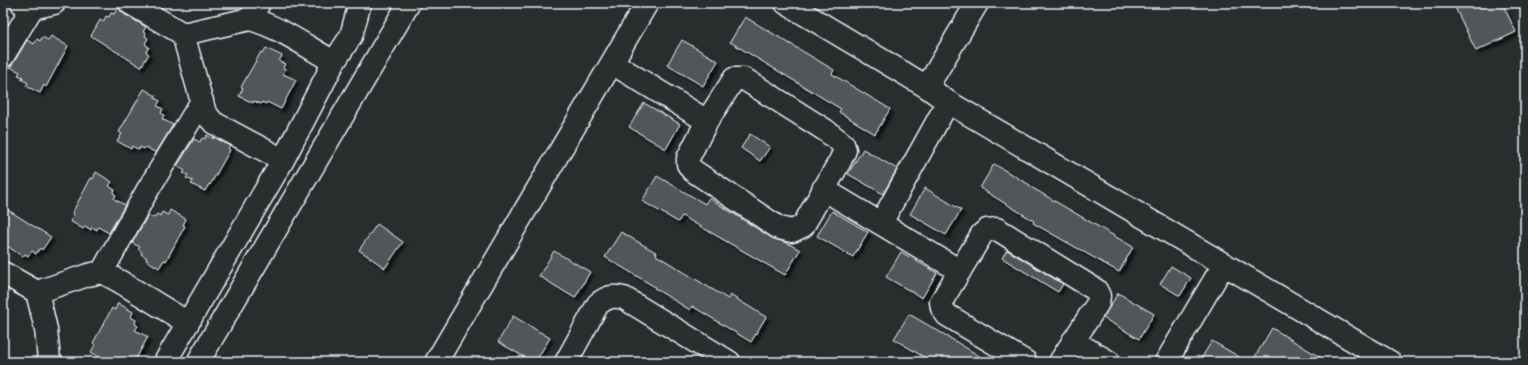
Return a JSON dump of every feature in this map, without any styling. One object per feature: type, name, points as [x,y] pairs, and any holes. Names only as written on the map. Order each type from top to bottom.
[{"type":"street","points":[[3,56],[27,6],[54,3]]},
{"type":"street","points":[[130,3],[183,34],[205,113],[214,123],[283,160]]},
{"type":"street","points":[[165,362],[283,160],[334,62],[351,36],[360,3]]},
{"type":"street","points":[[198,362],[409,3]]},
{"type":"street","points":[[436,362],[647,3]]},
{"type":"street","points":[[786,3],[927,87],[948,102],[1390,362]]},
{"type":"street","points":[[927,87],[977,3]]},
{"type":"street","points":[[183,34],[254,11],[260,22],[334,62]]},
{"type":"street","points":[[612,63],[707,121]]},
{"type":"street","points":[[734,79],[744,79],[825,130],[844,144],[845,150],[823,189],[803,226],[792,231],[779,228],[692,170],[688,164],[688,158],[707,121],[734,79]]},
{"type":"street","points":[[102,272],[147,191],[202,101]]},
{"type":"street","points":[[881,223],[948,102]]},
{"type":"street","points":[[823,189],[960,271]]},
{"type":"street","points":[[1026,362],[947,315],[942,308],[941,302],[982,234],[987,230],[997,229],[1096,290],[1099,296],[1098,303],[1060,362]]},
{"type":"street","points":[[1166,362],[1224,264]]},
{"type":"street","points":[[37,292],[88,275],[102,272],[188,323]]},
{"type":"street","points":[[3,273],[37,292],[46,329],[50,361]]},
{"type":"street","points":[[566,362],[598,304],[605,299],[615,296],[624,298],[729,362]]},
{"type":"street","points":[[1073,341],[1108,362]]},
{"type":"building","points":[[1453,3],[1502,3],[1516,32],[1476,51]]},
{"type":"building","points":[[118,7],[124,14],[146,27],[143,32],[146,33],[145,36],[148,38],[145,44],[149,47],[146,52],[149,54],[141,67],[91,36],[100,20],[103,22],[106,16],[109,17],[111,13],[114,14]]},
{"type":"building","points":[[745,17],[834,70],[832,74],[890,109],[875,134],[839,112],[841,109],[730,42]]},
{"type":"building","points":[[51,36],[68,46],[46,87],[44,85],[40,93],[26,86],[28,83],[21,79],[23,77],[18,75],[20,72],[10,67],[27,40],[34,44],[37,39],[40,41],[42,37],[48,40]]},
{"type":"building","points":[[682,40],[718,61],[703,86],[667,65]]},
{"type":"building","points":[[266,48],[282,56],[279,61],[285,64],[283,68],[286,69],[283,74],[296,80],[281,109],[267,102],[266,104],[262,102],[261,104],[254,101],[253,103],[239,96],[243,88],[241,87],[261,52],[263,53]]},
{"type":"building","points":[[144,89],[156,96],[155,98],[160,101],[157,106],[163,109],[161,113],[164,115],[162,119],[173,125],[156,153],[146,147],[144,149],[140,147],[139,150],[132,146],[131,149],[117,141],[122,134],[119,132]]},
{"type":"building","points":[[644,103],[680,124],[666,149],[629,127]]},
{"type":"building","points":[[750,134],[770,147],[760,161],[741,148]]},
{"type":"building","points":[[207,135],[213,139],[214,137],[230,146],[228,148],[230,150],[205,191],[191,184],[193,181],[186,178],[188,175],[183,173],[185,171],[177,166],[194,139],[200,142],[202,138],[205,139]]},
{"type":"building","points":[[863,149],[897,169],[883,194],[848,174]]},
{"type":"building","points":[[994,164],[1133,247],[1119,272],[1033,223],[1034,221],[980,188]]},
{"type":"building","points":[[96,172],[112,182],[109,186],[115,190],[113,193],[116,195],[114,199],[125,205],[109,233],[98,227],[97,230],[92,227],[91,230],[85,226],[83,229],[70,221],[74,214],[72,213],[91,178],[93,179]]},
{"type":"building","points":[[657,176],[705,204],[709,198],[772,238],[787,243],[800,250],[785,275],[682,216],[678,222],[642,201]]},
{"type":"building","points":[[925,188],[961,210],[946,235],[910,214]]},
{"type":"building","points":[[8,210],[51,237],[42,250],[40,248],[36,254],[32,251],[28,256],[25,254],[23,257],[3,243],[3,219]]},
{"type":"building","points":[[170,210],[186,219],[183,225],[185,226],[166,261],[164,260],[159,268],[146,260],[147,258],[141,254],[142,252],[138,249],[140,247],[132,243],[148,215],[154,218],[157,214],[160,216],[162,212],[168,215]]},
{"type":"building","points":[[832,211],[868,232],[853,257],[817,236]]},
{"type":"building","points":[[377,224],[403,242],[385,268],[359,250]]},
{"type":"building","points":[[621,232],[657,253],[656,255],[728,299],[730,295],[766,317],[751,342],[692,306],[690,310],[605,257]]},
{"type":"building","points":[[1007,250],[1063,284],[1058,292],[1002,258]]},
{"type":"building","points":[[554,251],[590,272],[575,298],[539,276]]},
{"type":"building","points":[[901,252],[937,273],[922,298],[886,277]]},
{"type":"building","points":[[1171,266],[1191,278],[1180,296],[1160,284]]},
{"type":"building","points":[[1118,293],[1154,314],[1139,339],[1103,318]]},
{"type":"building","points":[[118,303],[133,312],[131,317],[136,320],[135,324],[138,326],[135,330],[148,337],[134,362],[121,362],[114,358],[112,361],[106,357],[104,360],[91,352],[95,345],[93,343],[112,308],[115,310]]},
{"type":"building","points":[[909,314],[989,362],[932,362],[894,339]]},
{"type":"building","points":[[513,316],[550,338],[535,362],[498,342]]},
{"type":"building","points":[[1272,328],[1328,362],[1252,362]]},
{"type":"building","points":[[1212,341],[1248,362],[1199,362]]}]
